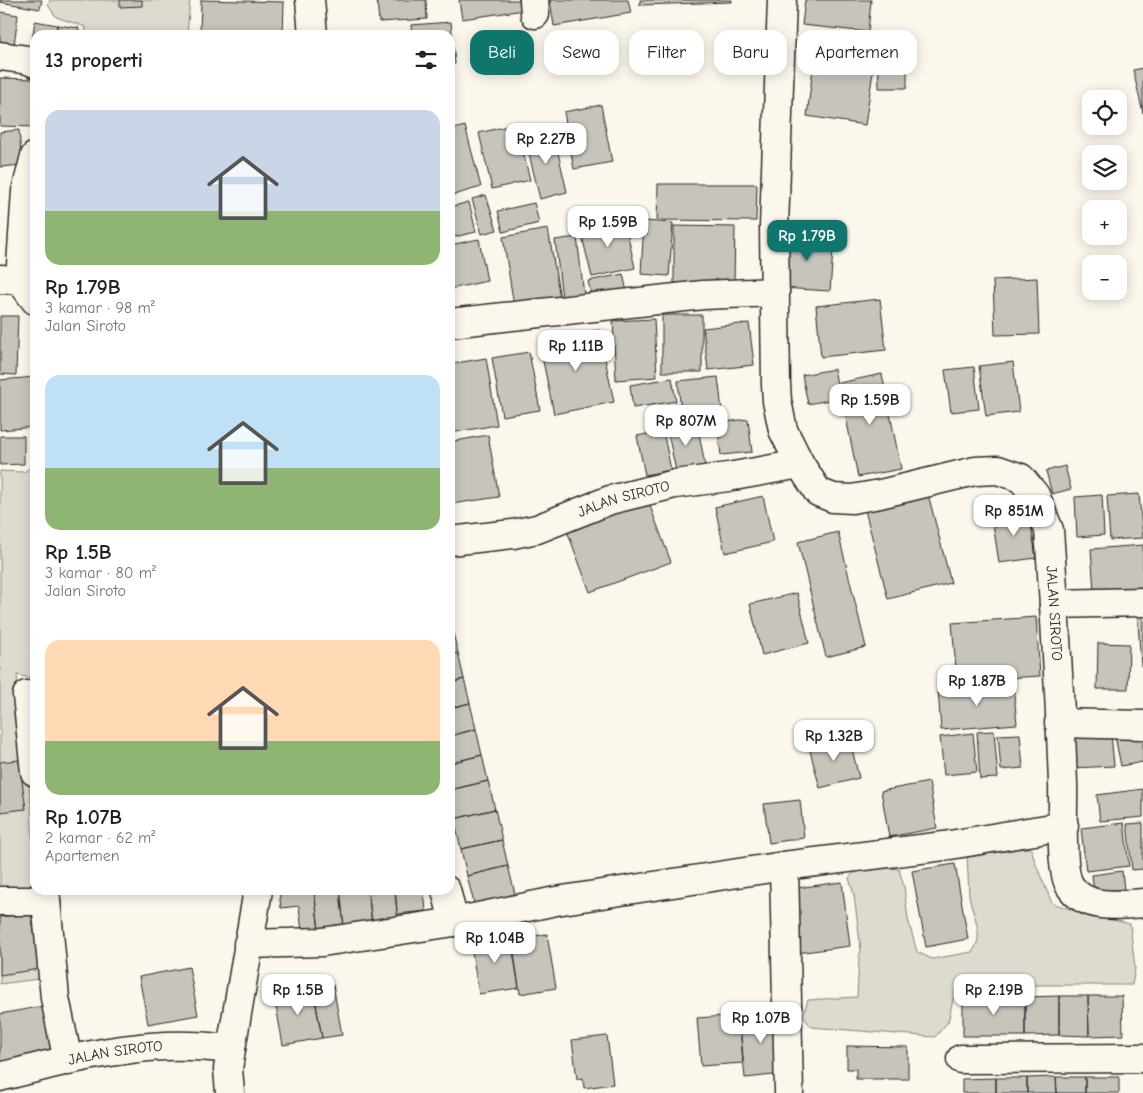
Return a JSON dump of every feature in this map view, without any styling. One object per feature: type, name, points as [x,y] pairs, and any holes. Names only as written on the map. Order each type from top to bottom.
[{"type":"street","points":[[310,0],[313,30]]},
{"type":"street","name":"JALAN SIROTO","points":[[782,0],[774,227],[777,402],[783,430],[800,464],[818,492],[833,498],[852,499],[975,471],[998,470],[1021,478],[1035,495],[1049,530],[1063,785],[1064,860],[1069,885],[1082,900],[1110,905],[1143,903]]},
{"type":"street","points":[[0,56],[30,61]]},
{"type":"street","points":[[18,286],[26,191],[30,175]]},
{"type":"street","points":[[455,322],[702,295],[775,292]]},
{"type":"street","name":"JALAN SIROTO","points":[[455,540],[513,534],[537,529],[610,500],[674,484],[728,477],[800,464]]},
{"type":"street","points":[[1054,604],[1143,602]]},
{"type":"street","points":[[27,695],[30,724]]},
{"type":"street","points":[[1060,723],[1143,725]]},
{"type":"street","points":[[248,944],[322,942],[454,922],[556,901],[784,866],[944,846],[1064,826]]},
{"type":"street","points":[[784,866],[789,1093]]},
{"type":"street","points":[[230,1093],[228,1069],[257,895]]},
{"type":"street","points":[[447,895],[454,922]]},
{"type":"street","points":[[0,900],[46,896],[55,998],[68,1061]]},
{"type":"street","name":"JALAN SIROTO","points":[[0,1077],[132,1048],[202,1046],[231,1049]]},
{"type":"street","points":[[961,1058],[1143,1058]]},
{"type":"shaded area","points":[[50,0],[190,0],[187,30],[86,30],[86,27],[56,17],[48,5]]},
{"type":"shaded area","points":[[30,468],[30,678],[17,675],[30,796],[30,895],[36,895],[46,978],[0,984],[0,471],[24,472]]},
{"type":"shaded area","points":[[1031,848],[1052,903],[1130,924],[1135,968],[1132,985],[1002,985],[955,991],[948,1022],[935,1037],[811,1027],[803,1015],[808,1000],[857,997],[861,950],[854,895],[849,878],[858,868],[872,866],[899,869],[904,887],[908,919],[917,952],[932,959],[972,952],[976,945],[978,932],[969,895],[967,855],[988,849]]},
{"type":"building","points":[[0,0],[42,0],[40,9],[0,2]]},
{"type":"building","points":[[120,0],[142,0],[142,6],[120,7]]},
{"type":"building","points":[[201,0],[284,2],[283,30],[200,30]]},
{"type":"building","points":[[377,0],[426,0],[427,19],[379,22]]},
{"type":"building","points":[[459,0],[523,0],[524,10],[462,19]]},
{"type":"building","points":[[550,0],[628,0],[631,13],[554,26]]},
{"type":"building","points":[[640,0],[732,0],[732,2],[640,5]]},
{"type":"building","points":[[805,0],[871,0],[868,30],[802,25]]},
{"type":"building","points":[[0,12],[18,15],[14,45],[0,42]]},
{"type":"building","points":[[35,21],[57,25],[56,30],[34,30]]},
{"type":"building","points":[[451,22],[452,30],[412,30],[411,25]]},
{"type":"building","points":[[57,25],[79,28],[79,30],[56,30]]},
{"type":"building","points":[[1143,68],[1143,113],[1133,70]]},
{"type":"building","points":[[812,75],[872,75],[865,125],[807,116]]},
{"type":"building","points":[[879,75],[907,75],[907,88],[879,88]]},
{"type":"building","points":[[0,78],[30,79],[30,127],[0,126]]},
{"type":"building","points":[[601,105],[612,162],[574,169],[564,112]]},
{"type":"building","points":[[516,124],[530,180],[492,189],[479,133]]},
{"type":"building","points":[[465,126],[481,187],[455,195],[455,129]]},
{"type":"building","points":[[19,130],[22,165],[0,167],[0,132]]},
{"type":"building","points":[[553,131],[567,192],[540,199],[525,137]]},
{"type":"building","points":[[658,184],[757,184],[756,221],[657,220]]},
{"type":"building","points":[[486,195],[497,230],[482,234],[472,199]]},
{"type":"building","points":[[469,202],[476,232],[455,237],[455,206]]},
{"type":"building","points":[[534,203],[539,223],[503,232],[498,211]]},
{"type":"building","points":[[624,218],[635,268],[592,277],[580,228]]},
{"type":"building","points":[[644,221],[673,223],[669,276],[641,274]]},
{"type":"building","points":[[674,226],[735,227],[734,284],[674,283]]},
{"type":"building","points":[[548,229],[560,298],[514,306],[503,237]]},
{"type":"building","points":[[784,233],[834,237],[830,291],[781,288]]},
{"type":"building","points":[[577,237],[584,295],[562,298],[555,240]]},
{"type":"building","points":[[479,239],[487,281],[455,288],[455,244]]},
{"type":"building","points":[[623,274],[628,296],[593,302],[588,281]]},
{"type":"building","points":[[1037,278],[1039,334],[995,335],[993,280]]},
{"type":"building","points":[[880,299],[886,350],[821,357],[816,306]]},
{"type":"building","points":[[662,315],[702,315],[702,372],[662,372]]},
{"type":"building","points":[[0,316],[18,316],[16,375],[0,374]]},
{"type":"building","points":[[654,319],[657,377],[616,380],[613,321]]},
{"type":"building","points":[[749,323],[754,365],[708,370],[703,328]]},
{"type":"building","points":[[599,330],[614,402],[554,414],[539,342]]},
{"type":"building","points":[[529,352],[540,410],[502,416],[492,358]]},
{"type":"building","points":[[486,358],[497,425],[455,432],[455,363]]},
{"type":"building","points":[[1013,362],[1019,412],[986,416],[979,366]]},
{"type":"building","points":[[974,367],[979,409],[951,412],[945,370]]},
{"type":"building","points":[[834,369],[840,398],[808,404],[802,375]]},
{"type":"building","points":[[882,374],[901,469],[858,477],[839,383]]},
{"type":"building","points":[[30,377],[30,427],[0,430],[0,380]]},
{"type":"building","points":[[718,377],[723,419],[682,423],[678,381]]},
{"type":"building","points":[[672,378],[676,401],[633,408],[630,385]]},
{"type":"building","points":[[748,419],[752,452],[721,455],[717,423]]},
{"type":"building","points":[[697,423],[705,465],[676,471],[667,429]]},
{"type":"building","points":[[663,431],[671,470],[645,475],[637,436]]},
{"type":"building","points":[[488,435],[499,497],[455,503],[455,441]]},
{"type":"building","points":[[0,436],[24,436],[24,464],[0,465]]},
{"type":"building","points":[[1065,466],[1071,489],[1052,494],[1046,471]]},
{"type":"building","points":[[928,494],[951,583],[888,599],[865,510]]},
{"type":"building","points":[[1139,494],[1143,538],[1110,540],[1107,496]]},
{"type":"building","points":[[1102,495],[1104,535],[1077,537],[1075,497]]},
{"type":"building","points":[[763,496],[773,542],[725,553],[715,507]]},
{"type":"building","points":[[647,498],[671,562],[590,592],[566,528]]},
{"type":"building","points":[[1029,511],[1036,558],[999,563],[992,517]]},
{"type":"building","points":[[838,532],[866,647],[826,657],[798,542]]},
{"type":"building","points":[[1143,545],[1143,587],[1094,591],[1091,549]]},
{"type":"building","points":[[797,593],[809,643],[762,655],[750,604]]},
{"type":"building","points":[[1137,609],[1143,609],[1143,666],[1141,666]]},
{"type":"building","points":[[1036,617],[1040,676],[957,681],[952,623]]},
{"type":"building","points":[[455,641],[458,653],[455,654]]},
{"type":"building","points":[[1098,643],[1129,644],[1128,689],[1097,689]]},
{"type":"building","points":[[458,653],[464,679],[455,682],[455,654]]},
{"type":"building","points":[[464,679],[470,703],[455,707],[455,682]]},
{"type":"building","points":[[1013,683],[1017,724],[941,730],[938,689]]},
{"type":"building","points":[[470,703],[476,729],[455,735],[455,707]]},
{"type":"building","points":[[476,729],[482,755],[455,762],[455,735]]},
{"type":"building","points":[[994,731],[998,778],[980,779],[977,732]]},
{"type":"building","points":[[1143,731],[1143,762],[1121,766],[1115,736]]},
{"type":"building","points":[[973,733],[977,772],[944,775],[940,737]]},
{"type":"building","points":[[1020,734],[1023,768],[1001,770],[998,735]]},
{"type":"building","points":[[1111,734],[1114,766],[1072,768],[1070,736]]},
{"type":"building","points":[[849,736],[859,778],[820,788],[809,747]]},
{"type":"building","points":[[482,755],[488,781],[455,789],[455,762]]},
{"type":"building","points":[[19,760],[26,809],[0,812],[0,762]]},
{"type":"building","points":[[488,781],[495,809],[455,819],[455,789]]},
{"type":"building","points":[[929,782],[937,828],[889,837],[881,791]]},
{"type":"building","points":[[1143,789],[1143,817],[1100,821],[1097,795]]},
{"type":"building","points":[[800,800],[804,838],[769,843],[764,804]]},
{"type":"building","points":[[495,809],[502,840],[461,849],[455,819]]},
{"type":"building","points":[[1124,823],[1129,866],[1086,871],[1081,828]]},
{"type":"building","points":[[1143,823],[1143,869],[1132,870],[1127,824]]},
{"type":"building","points":[[502,840],[508,866],[467,876],[461,849]]},
{"type":"building","points":[[955,864],[968,939],[926,947],[912,871]]},
{"type":"building","points":[[508,866],[517,902],[476,911],[467,876]]},
{"type":"building","points":[[1122,871],[1124,889],[1094,892],[1092,875]]},
{"type":"building","points":[[842,882],[850,946],[797,953],[789,889]]},
{"type":"building","points":[[280,895],[315,895],[319,930],[302,932],[299,906],[281,908]]},
{"type":"building","points":[[315,895],[341,895],[344,927],[319,930]]},
{"type":"building","points":[[341,895],[369,895],[372,924],[344,927]]},
{"type":"building","points":[[369,895],[395,895],[398,921],[372,924]]},
{"type":"building","points":[[395,895],[424,895],[426,911],[397,914]]},
{"type":"building","points":[[31,913],[40,969],[0,975],[0,917]]},
{"type":"building","points":[[510,933],[519,988],[479,994],[470,940]]},
{"type":"building","points":[[547,934],[556,988],[520,994],[512,940]]},
{"type":"building","points":[[189,967],[198,1015],[148,1024],[139,977]]},
{"type":"building","points":[[333,985],[342,1035],[322,1038],[313,988]]},
{"type":"building","points":[[313,988],[322,1038],[283,1045],[274,995]]},
{"type":"building","points":[[1059,996],[1059,1035],[1025,1036],[1025,997]]},
{"type":"building","points":[[1059,996],[1088,996],[1089,1036],[1059,1035]]},
{"type":"building","points":[[1088,996],[1122,996],[1123,1035],[1089,1036]]},
{"type":"building","points":[[963,997],[1025,997],[1025,1036],[963,1036]]},
{"type":"building","points":[[43,1006],[53,1060],[0,1069],[0,1014]]},
{"type":"building","points":[[777,1011],[783,1074],[745,1078],[739,1015]]},
{"type":"building","points":[[739,1015],[743,1063],[701,1066],[697,1018]]},
{"type":"building","points":[[607,1036],[613,1084],[584,1088],[583,1078],[577,1079],[572,1040]]},
{"type":"building","points":[[847,1046],[908,1047],[908,1079],[856,1079],[856,1069],[847,1069]]},
{"type":"building","points":[[1056,1077],[1057,1093],[1027,1093],[1027,1078]]},
{"type":"building","points":[[1056,1077],[1085,1077],[1085,1093],[1057,1093]]},
{"type":"building","points":[[1085,1077],[1119,1077],[1119,1093],[1085,1093]]},
{"type":"building","points":[[996,1078],[996,1093],[962,1093],[962,1079]]},
{"type":"building","points":[[996,1078],[1027,1078],[1027,1093],[996,1093]]}]
